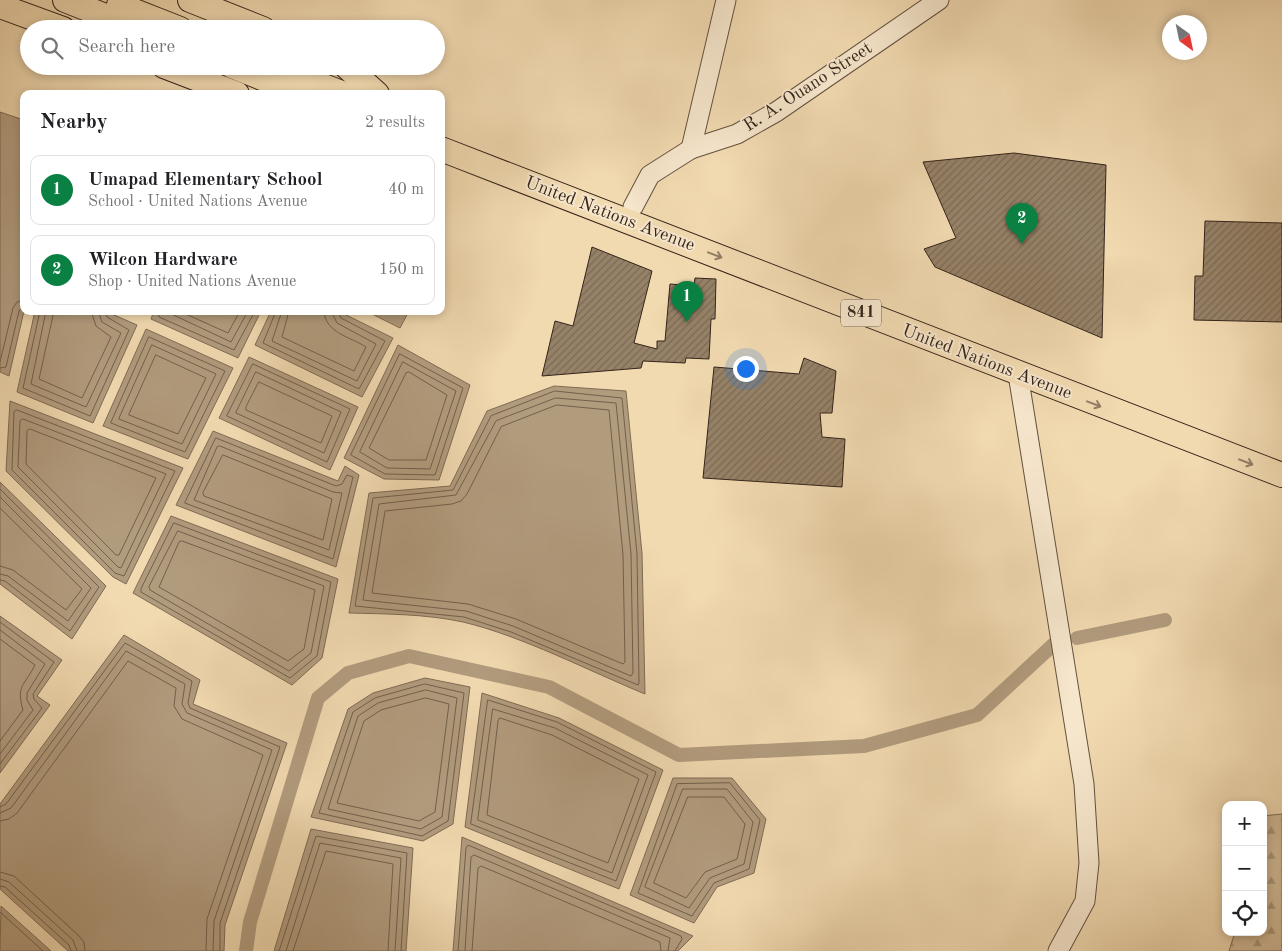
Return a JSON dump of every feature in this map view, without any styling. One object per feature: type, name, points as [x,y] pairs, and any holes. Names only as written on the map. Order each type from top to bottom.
[{"type":"main road","points":[[65,0],[115,20]]},
{"type":"main road","points":[[107,0],[157,20]]},
{"type":"main road","points":[[190,0],[240,20]]},
{"type":"main road","points":[[0,6],[38,20]]},
{"type":"main road","points":[[187,75],[227,90]]},
{"type":"main road","points":[[254,75],[292,90]]},
{"type":"main road","points":[[296,75],[334,90]]},
{"type":"main road","points":[[356,75],[373,90]]},
{"type":"main road","name":"United Nations Avenue","points":[[445,134],[1282,458]]},
{"type":"main road","name":"United Nations Avenue","points":[[445,151],[1282,475]]},
{"type":"street","points":[[691,149],[726,0]]},
{"type":"street","name":"R. A. Ouano Street","points":[[632,206],[650,175],[691,149],[737,134],[776,112],[939,0]]},
{"type":"street","points":[[1018,374],[1084,784],[1088,863],[1085,901],[1058,951]]},
{"type":"green space","points":[[1282,814],[1282,951],[1229,951],[1234,936],[1267,936],[1267,816]]},
{"type":"water","points":[[0,112],[20,119],[20,315],[23,315],[9,376],[0,372]]},
{"type":"water","points":[[34,315],[114,315],[137,325],[93,423],[17,392]]},
{"type":"water","points":[[152,315],[259,315],[238,358],[151,319]]},
{"type":"water","points":[[269,315],[346,315],[393,338],[362,397],[255,345]]},
{"type":"water","points":[[374,315],[407,315],[400,328]]},
{"type":"water","points":[[146,329],[233,368],[188,459],[103,426]]},
{"type":"water","points":[[398,345],[470,385],[439,480],[384,479],[344,458]]},
{"type":"water","points":[[249,357],[358,407],[330,470],[219,418]]},
{"type":"water","points":[[554,386],[626,391],[642,553],[645,694],[532,645],[485,628],[449,619],[392,614],[349,613],[369,493],[450,486],[487,411]]},
{"type":"water","points":[[10,401],[183,468],[126,584],[113,577],[6,471]]},
{"type":"water","points":[[213,431],[338,481],[345,466],[359,475],[336,567],[176,505]]},
{"type":"water","points":[[0,482],[106,586],[72,639],[0,584]]},
{"type":"water","points":[[171,516],[338,579],[322,658],[292,685],[133,593]]},
{"type":"water","points":[[0,616],[62,660],[37,696],[50,705],[0,773]]},
{"type":"water","points":[[124,635],[200,680],[193,704],[287,743],[225,925],[224,951],[68,951],[0,889],[0,804]]},
{"type":"water","points":[[425,678],[470,687],[453,824],[423,841],[311,817],[348,709],[373,693]]},
{"type":"water","points":[[482,693],[559,718],[663,770],[619,889],[465,827]]},
{"type":"water","points":[[673,778],[732,778],[766,819],[754,873],[717,887],[694,923],[630,895]]},
{"type":"water","points":[[311,829],[413,848],[406,951],[274,951]]},
{"type":"water","points":[[462,837],[693,936],[678,951],[453,951]]},
{"type":"water","points":[[1,906],[51,951],[0,951]]},
{"type":"building","points":[[1014,153],[1106,165],[1102,338],[935,267],[924,249],[956,238],[923,162]]},
{"type":"building","points":[[1205,221],[1282,223],[1282,322],[1194,320],[1195,276],[1203,276]]},
{"type":"building","points":[[592,247],[652,271],[634,343],[657,349],[657,341],[665,341],[670,284],[694,286],[695,278],[716,279],[715,319],[711,319],[709,359],[686,358],[685,363],[643,361],[641,368],[542,376],[555,321],[573,326]]},
{"type":"building","points":[[804,358],[836,371],[832,413],[820,413],[822,437],[845,439],[842,487],[703,478],[714,367],[799,374]]},
{"type":"waterway","points":[[1077,638],[1165,620]]},
{"type":"waterway","points":[[246,951],[250,922],[318,698],[348,673],[409,656],[549,687],[679,755],[864,746],[977,715],[1054,644]]},
{"type":"place","name":"Wilcon Hardware","points":[[1022,244]]},
{"type":"place","name":"Umapad Elementary School","points":[[687,322]]}]
